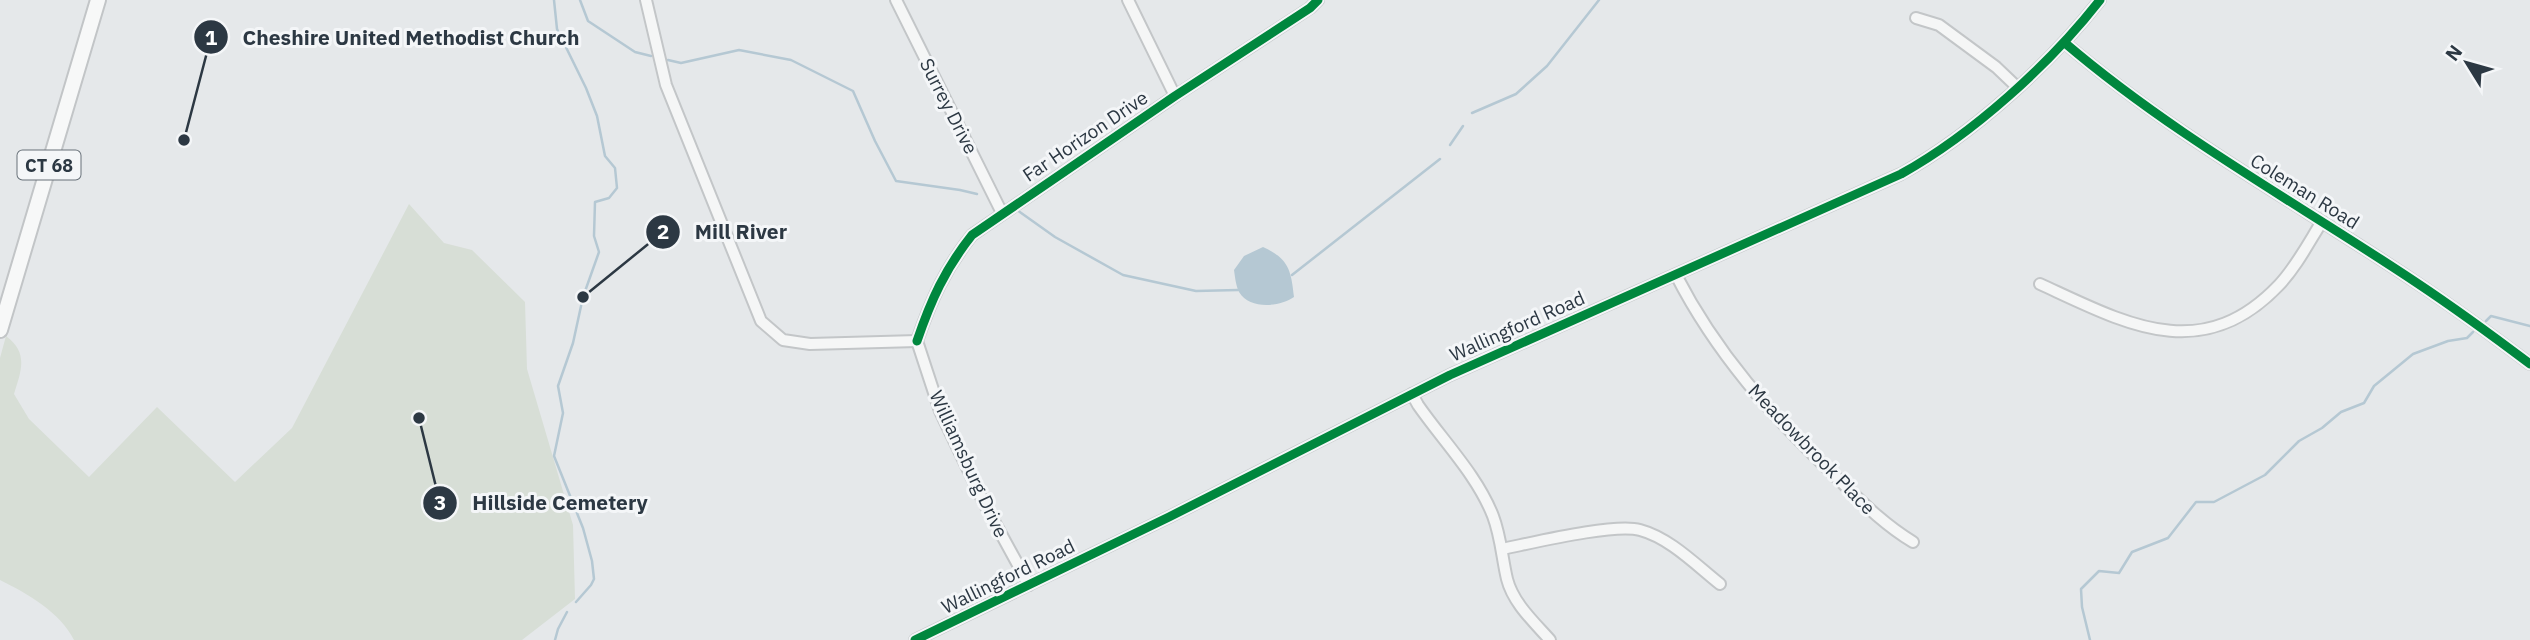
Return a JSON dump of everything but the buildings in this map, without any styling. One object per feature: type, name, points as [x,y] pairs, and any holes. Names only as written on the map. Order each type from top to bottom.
[{"type":"main road","name":"CT 68","points":[[0,330],[98,0]]},
{"type":"street","points":[[646,0],[666,85],[761,321],[783,340],[810,344],[918,341]]},
{"type":"street","name":"Surrey Drive","points":[[896,0],[1002,213]]},
{"type":"street","points":[[1128,0],[1175,96]]},
{"type":"street","name":"Far Horizon Drive","points":[[918,341],[930,302],[951,260],[972,235],[1175,96],[1310,8],[1318,0]]},
{"type":"street","name":"Wallingford Road","points":[[915,640],[1192,506],[1412,394],[1539,334],[1901,174],[1940,151],[2017,87],[2065,43],[2100,0]]},
{"type":"street","points":[[1916,18],[1939,25],[1996,67],[2017,87]]},
{"type":"street","name":"Coleman Road","points":[[2065,43],[2174,126],[2415,282],[2530,364]]},
{"type":"street","points":[[2040,284],[2120,321],[2174,333],[2207,328],[2238,317],[2261,303],[2295,266],[2321,223]]},
{"type":"street","name":"Meadowbrook Place","points":[[1676,275],[1707,331],[1770,411],[1888,527],[1913,542]]},
{"type":"street","name":"Williamsburg Drive","points":[[918,341],[940,411],[982,499],[1029,585]]},
{"type":"street","points":[[1412,394],[1444,443],[1478,486],[1493,516],[1507,581],[1521,607],[1550,640]]},
{"type":"street","points":[[1502,549],[1609,530],[1638,529],[1662,539],[1720,584]]},
{"type":"shaded area","points":[[409,204],[444,243],[472,250],[525,302],[527,369],[573,525],[575,599],[522,640],[74,640],[52,612],[0,580],[0,358],[6,336],[18,349],[21,363],[14,394],[29,419],[89,477],[157,407],[235,482],[292,428]]},
{"type":"water","points":[[1263,247],[1283,261],[1292,279],[1294,297],[1273,305],[1250,302],[1239,292],[1236,284],[1234,270],[1244,256]]},
{"type":"waterway","points":[[554,0],[557,29],[597,116],[605,156],[615,168],[617,188],[609,198],[595,202],[594,236],[599,252],[583,297],[573,343],[558,386],[563,413],[554,456],[583,528],[594,579],[576,602]]},
{"type":"waterway","points":[[580,0],[588,21],[635,52],[651,56]]},
{"type":"waterway","points":[[1472,113],[1516,94],[1547,66],[1599,0]]},
{"type":"waterway","points":[[668,60],[681,63],[739,50],[791,60],[853,91],[896,181],[977,194]]},
{"type":"waterway","points":[[1450,145],[1463,126]]},
{"type":"waterway","points":[[1292,275],[1440,159]]},
{"type":"waterway","points":[[1017,210],[1055,237],[1123,275],[1196,291],[1238,290]]},
{"type":"waterway","points":[[2486,321],[2491,316],[2530,326]]},
{"type":"waterway","points":[[2090,640],[2082,607],[2081,589],[2099,571],[2119,573],[2132,552],[2168,538],[2196,502],[2214,502],[2265,475],[2299,441],[2322,428],[2341,412],[2364,403],[2374,386],[2413,354],[2448,341],[2467,338],[2473,332]]},
{"type":"waterway","points":[[555,640],[567,612]]},
{"type":"cycle path","points":[[917,341],[940,285],[972,235],[1175,96],[1310,8],[1318,0]]},
{"type":"cycle path","points":[[915,640],[1169,517],[1450,375],[1901,174],[1955,139],[2009,96],[2058,49],[2100,0]]},
{"type":"cycle path","points":[[2065,43],[2149,109],[2417,283],[2530,364]]},
{"type":"place","name":"Cheshire United Methodist Church","points":[[184,140]]},
{"type":"place","name":"Mill River","points":[[583,297]]},
{"type":"place","name":"Hillside Cemetery","points":[[419,418]]}]
